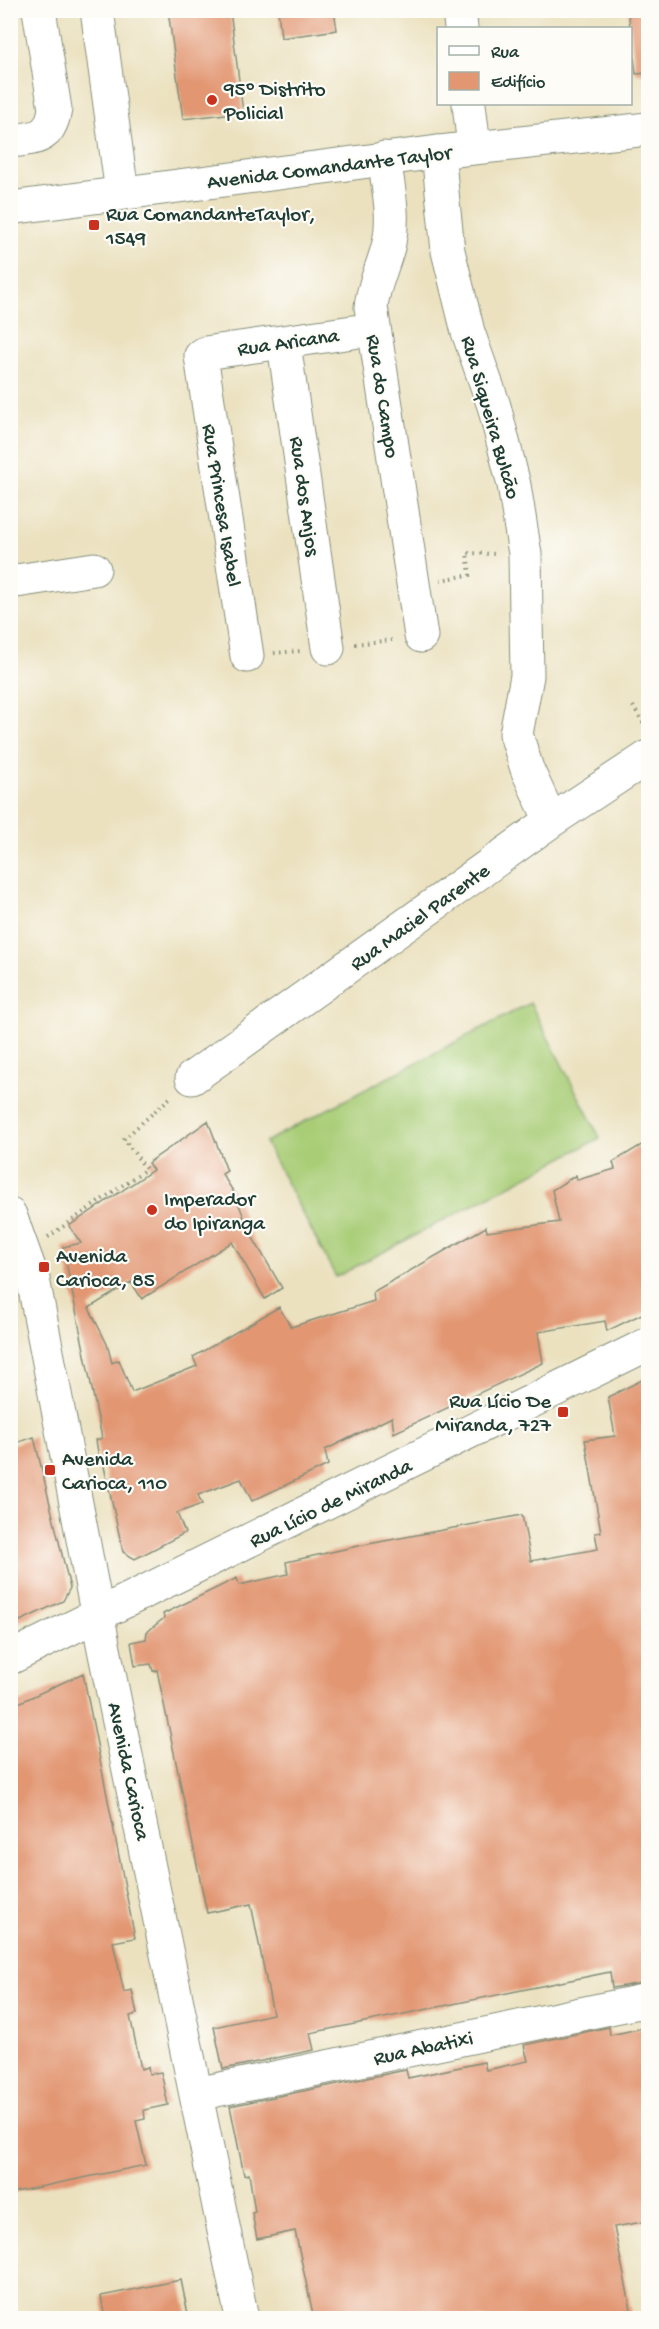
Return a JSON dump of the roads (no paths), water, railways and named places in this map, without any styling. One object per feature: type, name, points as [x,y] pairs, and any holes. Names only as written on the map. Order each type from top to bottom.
[{"type":"street","points":[[10,141],[44,134],[51,126],[55,109],[39,10]]},
{"type":"street","points":[[97,10],[122,193]]},
{"type":"street","points":[[459,10],[461,27]]},
{"type":"street","points":[[469,105],[474,147]]},
{"type":"street","name":"Avenida Comandante Taylor","points":[[10,208],[384,158],[648,129]]},
{"type":"street","name":"Rua Siqueira Bulcão","points":[[438,152],[448,251],[468,332],[494,406],[511,474],[525,554],[527,676],[516,734],[527,769],[551,821]]},
{"type":"street","name":"Rua do Campo","points":[[384,158],[392,226],[385,258],[372,294],[374,329],[421,636]]},
{"type":"street","name":"Rua Aricana","points":[[202,354],[284,344],[374,329]]},
{"type":"street","name":"Rua dos Anjos","points":[[284,344],[328,648]]},
{"type":"street","name":"Rua Princesa Isabel","points":[[202,354],[201,360],[247,656]]},
{"type":"street","points":[[10,582],[94,569]]},
{"type":"street","name":"Rua Maciel Parente","points":[[192,1078],[551,821],[648,757]]},
{"type":"street","name":"Avenida Carioca","points":[[17,1231],[33,1279],[98,1616],[198,2094],[242,2319]]},
{"type":"street","name":"Rua Lício de Miranda","points":[[10,1658],[648,1344]]},
{"type":"street","name":"Rua Abatixi","points":[[198,2094],[648,2000]]},
{"type":"place","name":"95º Distrito Policial","points":[[212,100]]},
{"type":"place","name":"Rua ComandanteTaylor, 1549","points":[[94,225]]},
{"type":"place","name":"Imperador do Ipiranga","points":[[152,1210]]},
{"type":"place","name":"Avenida Carioca, 85","points":[[44,1267]]},
{"type":"place","name":"Rua Lício De Miranda, 727","points":[[563,1412]]},
{"type":"place","name":"Avenida Carioca, 110","points":[[50,1470]]}]
